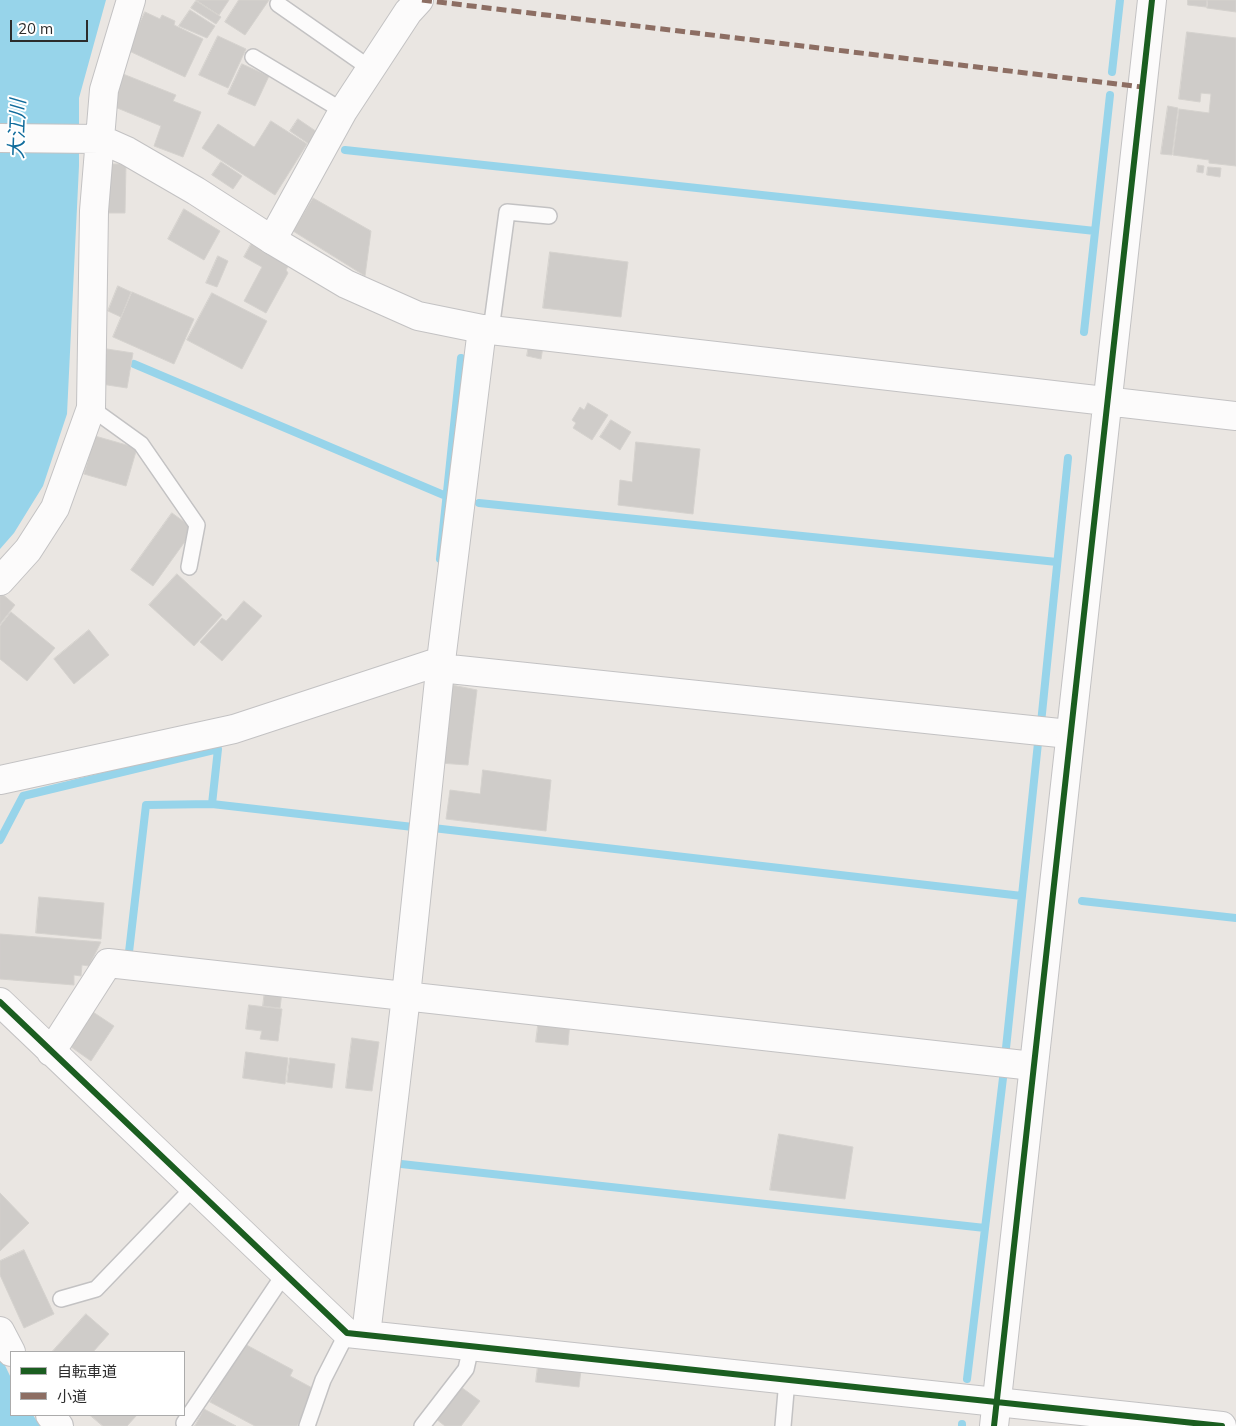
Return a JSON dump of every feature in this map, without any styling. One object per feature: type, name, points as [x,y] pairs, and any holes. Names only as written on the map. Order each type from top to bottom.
[{"type":"street","points":[[0,581],[28,550],[55,508],[91,408],[95,138],[104,90],[131,0]]},
{"type":"street","points":[[272,240],[343,111],[408,12],[419,0]]},
{"type":"street","points":[[995,1413],[1152,0]]},
{"type":"street","points":[[0,138],[95,138],[127,151],[196,191],[272,240],[346,284],[418,316],[487,329],[1236,416]]},
{"type":"street","points":[[357,1334],[406,996],[440,665],[487,329]]},
{"type":"street","points":[[0,780],[234,729],[440,665],[1069,734]]},
{"type":"street","points":[[51,1052],[108,963],[1033,1066]]},
{"type":"street","points":[[0,1002],[285,1273],[357,1334],[787,1380],[995,1413],[1222,1426]]},
{"type":"street","points":[[0,1331],[10,1351]]},
{"type":"street","points":[[51,1416],[59,1426]]},
{"type":"lane","points":[[278,4],[371,69]]},
{"type":"lane","points":[[253,57],[343,111]]},
{"type":"lane","points":[[487,329],[507,212],[549,216]]},
{"type":"lane","points":[[91,408],[141,444],[197,525],[189,567]]},
{"type":"lane","points":[[61,1299],[96,1289],[194,1187]]},
{"type":"lane","points":[[184,1423],[285,1273]]},
{"type":"lane","points":[[307,1426],[323,1380],[357,1334]]},
{"type":"lane","points":[[422,1426],[466,1369],[471,1347]]},
{"type":"lane","points":[[783,1426],[787,1380]]},
{"type":"water","name":"大江川","points":[[0,0],[106,0],[79,98],[79,166],[67,414],[43,486],[14,533],[0,549]]},
{"type":"water","points":[[0,1355],[10,1376],[10,1416],[34,1416],[40,1426],[0,1426]]},
{"type":"building","points":[[196,0],[229,0],[219,15]]},
{"type":"building","points":[[239,0],[269,0],[245,35],[225,22]]},
{"type":"building","points":[[1188,0],[1207,0],[1206,7],[1188,5]]},
{"type":"building","points":[[1208,0],[1236,0],[1236,12],[1207,8]]},
{"type":"building","points":[[196,1],[221,17],[216,24],[191,8]]},
{"type":"building","points":[[190,10],[215,26],[207,38],[179,26]]},
{"type":"building","points":[[145,12],[160,19],[162,15],[175,21],[174,25],[203,39],[185,77],[127,50]]},
{"type":"building","points":[[1187,32],[1236,38],[1236,166],[1209,163],[1209,160],[1173,155],[1179,109],[1209,113],[1211,94],[1201,93],[1200,102],[1179,99]]},
{"type":"building","points":[[218,36],[246,49],[228,88],[199,75]]},
{"type":"building","points":[[242,64],[269,76],[255,106],[228,94]]},
{"type":"building","points":[[123,74],[176,95],[173,101],[201,112],[183,157],[154,146],[161,126],[110,105]]},
{"type":"building","points":[[1168,106],[1178,108],[1172,155],[1161,154]]},
{"type":"building","points":[[298,119],[317,132],[309,144],[290,131]]},
{"type":"building","points":[[271,121],[307,144],[275,195],[202,148],[218,124],[254,147]]},
{"type":"building","points":[[221,162],[242,176],[233,189],[212,175]]},
{"type":"building","points":[[101,164],[126,164],[125,213],[101,213]]},
{"type":"building","points":[[1198,165],[1204,166],[1203,173],[1197,172]]},
{"type":"building","points":[[1208,167],[1221,168],[1220,177],[1207,175]]},
{"type":"building","points":[[313,198],[371,231],[365,276],[293,231]]},
{"type":"building","points":[[184,209],[220,231],[204,260],[168,239]]},
{"type":"building","points":[[255,237],[293,258],[286,270],[288,273],[266,313],[244,301],[262,267],[244,257]]},
{"type":"building","points":[[550,252],[628,262],[621,317],[543,308]]},
{"type":"building","points":[[218,256],[228,261],[217,287],[206,283]]},
{"type":"building","points":[[118,286],[131,292],[121,317],[108,311]]},
{"type":"building","points":[[132,292],[194,319],[174,364],[113,337]]},
{"type":"building","points":[[212,293],[267,321],[242,369],[187,340]]},
{"type":"building","points":[[529,345],[543,347],[541,359],[527,356]]},
{"type":"building","points":[[107,349],[133,353],[127,388],[101,384]]},
{"type":"building","points":[[588,403],[608,415],[592,440],[573,428],[576,423],[572,420],[580,407],[584,410]]},
{"type":"building","points":[[611,420],[631,432],[620,450],[600,437]]},
{"type":"building","points":[[95,436],[137,448],[126,486],[84,474]]},
{"type":"building","points":[[636,442],[700,449],[693,514],[618,505],[620,480],[632,482]]},
{"type":"building","points":[[172,513],[194,529],[153,586],[131,570]]},
{"type":"building","points":[[177,574],[222,615],[194,646],[149,605]]},
{"type":"building","points":[[0,592],[15,605],[0,624]]},
{"type":"building","points":[[244,601],[262,616],[222,661],[200,642],[222,618],[226,621]]},
{"type":"building","points":[[11,612],[55,648],[27,681],[0,659],[0,626]]},
{"type":"building","points":[[89,630],[109,655],[74,684],[54,659]]},
{"type":"building","points":[[447,684],[477,690],[468,765],[439,763]]},
{"type":"building","points":[[483,770],[551,780],[546,831],[446,819],[450,790],[480,794]]},
{"type":"building","points":[[39,897],[104,903],[101,939],[36,933]]},
{"type":"building","points":[[0,934],[101,942],[89,966],[82,965],[81,976],[74,975],[74,985],[0,979]]},
{"type":"building","points":[[265,990],[282,992],[280,1008],[263,1006]]},
{"type":"building","points":[[249,1005],[282,1009],[278,1041],[260,1039],[262,1031],[246,1029]]},
{"type":"building","points":[[87,1008],[114,1026],[91,1061],[64,1042]]},
{"type":"building","points":[[539,1018],[570,1021],[568,1045],[536,1042]]},
{"type":"building","points":[[352,1038],[379,1042],[372,1091],[346,1088]]},
{"type":"building","points":[[246,1052],[288,1058],[285,1084],[243,1078]]},
{"type":"building","points":[[290,1058],[335,1064],[332,1088],[287,1082]]},
{"type":"building","points":[[779,1134],[853,1147],[845,1199],[770,1190]]},
{"type":"building","points":[[0,1193],[29,1223],[0,1251]]},
{"type":"building","points":[[24,1250],[54,1314],[24,1328],[0,1275],[0,1261]]},
{"type":"building","points":[[86,1314],[109,1334],[94,1351],[53,1351]]},
{"type":"building","points":[[241,1342],[293,1370],[290,1376],[316,1390],[297,1426],[255,1426],[210,1402]]},
{"type":"building","points":[[538,1365],[581,1370],[579,1387],[536,1382]]},
{"type":"building","points":[[461,1387],[480,1401],[461,1426],[445,1426],[436,1419]]},
{"type":"building","points":[[204,1409],[236,1426],[195,1426]]},
{"type":"building","points":[[91,1416],[136,1416],[127,1426],[103,1426]]},
{"type":"waterway","points":[[1112,72],[1120,0]]},
{"type":"waterway","points":[[1084,332],[1110,95]]},
{"type":"waterway","points":[[345,150],[1095,231]]},
{"type":"waterway","points":[[440,559],[461,358]]},
{"type":"waterway","points":[[134,364],[446,496]]},
{"type":"waterway","points":[[1041,723],[1068,458]]},
{"type":"waterway","points":[[479,503],[1057,562]]},
{"type":"waterway","points":[[1006,1048],[1038,743]]},
{"type":"waterway","points":[[0,840],[23,796],[218,749],[212,804]]},
{"type":"waterway","points":[[129,952],[146,805],[212,804],[413,827]]},
{"type":"waterway","points":[[433,828],[1022,896]]},
{"type":"waterway","points":[[1082,901],[1236,918]]},
{"type":"waterway","points":[[967,1379],[1003,1078]]},
{"type":"waterway","points":[[392,1163],[985,1228]]},
{"type":"marked path","points":[[422,0],[1142,87]]},
{"type":"cycle path","points":[[994,1426],[1152,0]]},
{"type":"cycle path","points":[[0,1002],[347,1333],[1222,1426]]}]
